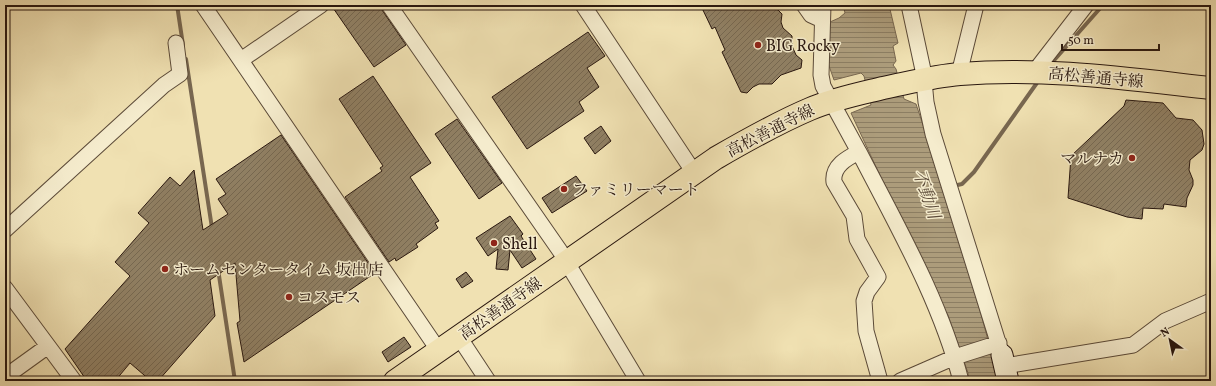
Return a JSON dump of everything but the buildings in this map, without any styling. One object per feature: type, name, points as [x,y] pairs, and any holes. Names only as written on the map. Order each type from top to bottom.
[{"type":"main road","name":"高松善通寺線","points":[[395,381],[716,158],[755,135],[810,108],[866,92],[923,79],[959,74],[1042,72],[1211,88]]},
{"type":"street","points":[[203,5],[439,351]]},
{"type":"street","points":[[241,60],[322,5]]},
{"type":"street","points":[[389,5],[566,262],[638,381]]},
{"type":"street","points":[[583,5],[695,174]]},
{"type":"street","points":[[804,5],[811,15],[822,20]]},
{"type":"street","points":[[823,5],[821,74],[823,86],[859,152],[930,294],[958,356],[961,381]]},
{"type":"street","points":[[909,5],[923,70],[923,79],[933,134],[1001,358]]},
{"type":"street","points":[[959,74],[976,5]]},
{"type":"street","points":[[1042,72],[1086,5]]},
{"type":"street","points":[[5,230],[164,84],[180,74],[176,43]]},
{"type":"street","points":[[859,152],[846,159],[835,170],[834,182],[854,216],[857,238],[878,277],[867,292],[864,301],[866,331],[880,381]]},
{"type":"street","points":[[5,288],[74,381]]},
{"type":"street","points":[[900,381],[958,356],[1001,358],[1132,345],[1165,321],[1211,301]]},
{"type":"street","points":[[459,337],[488,381]]},
{"type":"street","points":[[5,377],[48,346]]},
{"type":"water","name":"不動川","points":[[843,5],[889,5],[898,43],[893,46],[896,61],[893,65],[896,69],[904,99],[916,104],[940,175],[999,381],[968,381],[968,373],[948,315],[935,294],[851,113],[871,105],[864,76],[861,73],[834,80],[828,63],[830,22],[839,18],[845,13]]},
{"type":"waterway","points":[[177,5],[183,45]]},
{"type":"waterway","points":[[1049,66],[1103,5]]},
{"type":"waterway","points":[[186,59],[212,228]]},
{"type":"waterway","points":[[953,186],[962,184],[974,172],[1039,80]]},
{"type":"waterway","points":[[218,269],[235,381]]},
{"type":"place","name":"BIG Rocky","points":[[758,45]]},
{"type":"place","name":"マルナカ","points":[[1132,158]]},
{"type":"place","name":"ファミリーマート","points":[[564,189]]},
{"type":"place","name":"Shell","points":[[494,243]]},
{"type":"place","name":"ホームセンタータイム 坂出店","points":[[165,269]]},
{"type":"place","name":"コスモス","points":[[289,297]]}]
